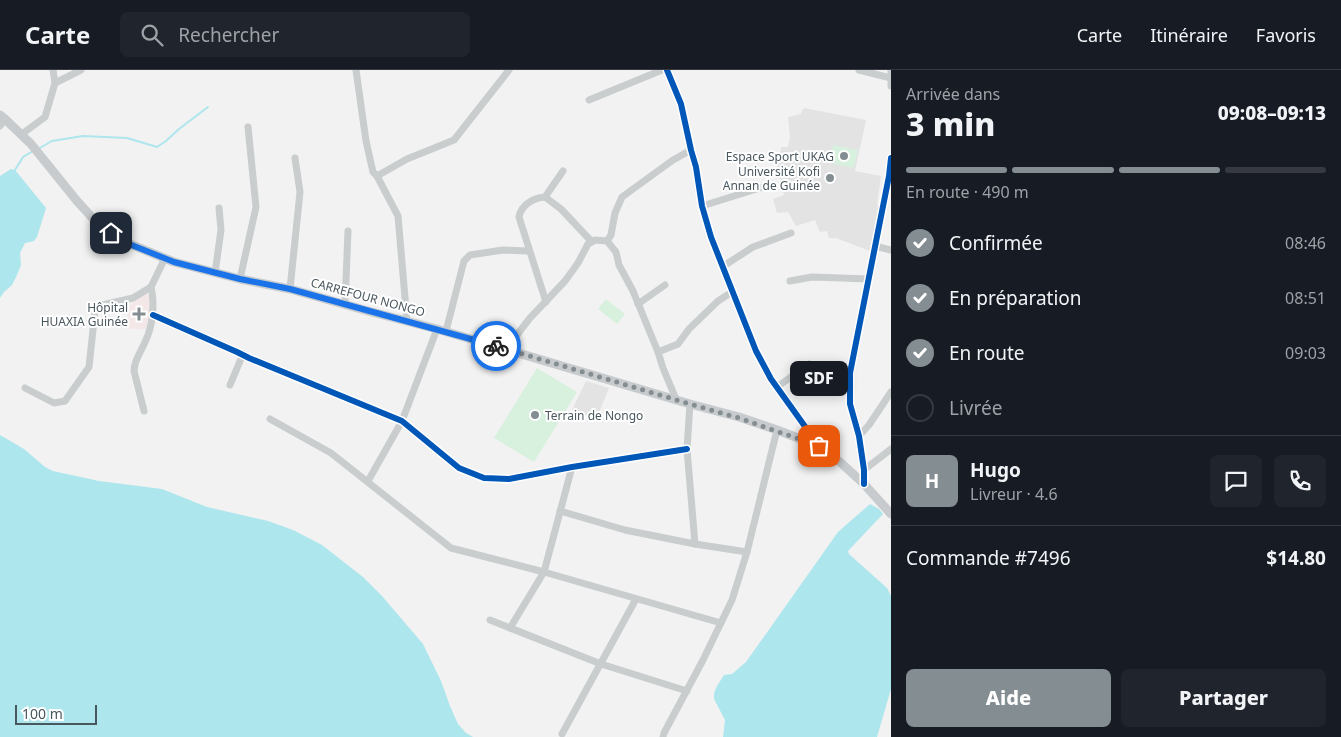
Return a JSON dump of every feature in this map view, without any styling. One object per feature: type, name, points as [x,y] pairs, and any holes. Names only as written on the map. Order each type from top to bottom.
[{"type":"main road","name":"CARREFOUR NONGO","points":[[2,120],[22,134],[98,224],[124,242],[164,258],[215,273],[290,289],[441,330],[777,430],[819,446],[864,484],[890,513]]},
{"type":"street","points":[[22,134],[45,117],[56,83],[53,70]]},
{"type":"street","points":[[56,83],[81,70]]},
{"type":"street","points":[[356,70],[366,140],[373,172],[377,176],[398,216],[407,321]]},
{"type":"street","points":[[377,176],[407,159],[454,140],[509,70]]},
{"type":"street","points":[[589,100],[662,70]]},
{"type":"street","points":[[666,70],[681,104],[696,167],[702,206],[711,237],[732,292],[762,365],[819,446]]},
{"type":"street","points":[[859,70],[891,78]]},
{"type":"street","points":[[891,70],[891,86]]},
{"type":"street","points":[[240,279],[256,207],[248,127]]},
{"type":"street","points":[[607,241],[611,235],[615,213],[622,196],[673,160],[691,150]]},
{"type":"street","points":[[290,289],[300,192],[295,158]]},
{"type":"street","points":[[864,484],[859,436],[850,404],[850,372],[890,175],[891,158]]},
{"type":"street","points":[[546,302],[519,218],[523,207],[539,198],[545,197],[563,171]]},
{"type":"street","points":[[702,206],[763,187]]},
{"type":"street","points":[[545,197],[561,209],[592,242]]},
{"type":"street","points":[[215,273],[221,230],[220,208]]},
{"type":"street","points":[[345,305],[348,231]]},
{"type":"street","points":[[722,267],[753,247],[791,233]]},
{"type":"street","points":[[510,350],[516,336],[569,275],[586,248],[592,242],[599,240],[607,241],[616,252],[619,265],[638,304],[676,399]]},
{"type":"street","points":[[875,246],[891,250]]},
{"type":"street","points":[[368,481],[402,421],[441,330],[467,257],[503,250],[529,251]]},
{"type":"street","points":[[25,388],[54,403],[65,401],[89,367],[95,311],[98,306],[133,298],[151,287],[164,258]]},
{"type":"street","points":[[790,281],[812,277],[869,279]]},
{"type":"street","points":[[638,304],[665,285]]},
{"type":"street","points":[[144,410],[134,364],[146,340],[152,315],[153,295],[151,287]]},
{"type":"street","points":[[658,352],[678,344],[689,328],[718,301],[732,292]]},
{"type":"street","points":[[152,315],[298,379],[402,421],[460,468],[484,478],[508,479],[687,449]]},
{"type":"street","points":[[230,385],[243,354]]},
{"type":"street","points":[[777,387],[809,364]]},
{"type":"street","points":[[859,436],[891,392]]},
{"type":"street","points":[[690,404],[687,449],[695,544]]},
{"type":"street","points":[[270,420],[331,454],[452,548],[544,572],[721,623]]},
{"type":"street","points":[[663,737],[732,600],[777,430]]},
{"type":"street","points":[[864,470],[891,449]]},
{"type":"street","points":[[510,628],[544,572],[572,467]]},
{"type":"street","points":[[560,511],[625,530],[746,552]]},
{"type":"street","points":[[562,734],[636,599]]},
{"type":"street","points":[[490,620],[601,664],[687,691]]},
{"type":"shaded area","name":"Université Kofi Annan de Guinée","points":[[804,108],[866,120],[855,171],[881,176],[877,205],[880,206],[870,251],[836,238],[829,238],[827,231],[820,232],[815,220],[796,226],[788,212],[777,213],[773,199],[784,195],[776,162],[787,162],[788,158],[780,156],[781,147],[788,147],[790,137],[788,117],[801,114]]},
{"type":"shaded area","name":"Hôpital HUAXIA Guinée","points":[[146,294],[150,295],[150,319],[146,329],[130,329],[126,309]]},
{"type":"shaded area","points":[[586,381],[609,388],[596,420],[572,410]]},
{"type":"green space","name":"Espace Sport UKAG","points":[[833,145],[858,150],[854,168],[830,163]]},
{"type":"green space","points":[[606,299],[625,314],[617,324],[598,309]]},
{"type":"green space","name":"Terrain de Nongo","points":[[537,368],[577,392],[534,462],[494,438]]},
{"type":"water","points":[[11,169],[15,170],[46,208],[37,237],[34,241],[25,243],[20,253],[21,265],[17,275],[12,285],[0,298],[0,176]]},
{"type":"water","points":[[0,435],[24,449],[45,467],[53,471],[99,481],[162,489],[207,507],[268,521],[293,530],[322,545],[363,577],[423,644],[441,681],[458,724],[466,733],[473,737],[0,737]]},
{"type":"water","points":[[870,504],[879,509],[883,514],[848,551],[887,588],[891,596],[891,689],[877,737],[723,737],[725,720],[714,699],[717,686],[724,675],[732,674],[746,662],[838,532]]},
{"type":"waterway","points":[[38,149],[52,141],[83,136],[127,138],[157,147],[208,107]]},
{"type":"waterway","points":[[15,170],[23,157],[33,151]]},
{"type":"cycle path","points":[[667,70],[681,104],[696,167],[702,206],[711,237],[756,351],[771,379],[819,446]]},
{"type":"cycle path","points":[[864,484],[859,436],[850,404],[850,373],[891,158]]},
{"type":"cycle path","points":[[153,315],[249,358],[402,421],[459,468],[484,478],[509,479],[687,449]]},
{"type":"way so far","points":[[496,346],[739,418],[819,446]]},
{"type":"place","name":"Espace Sport UKAG","points":[[844,156]]},
{"type":"place","name":"Université Kofi Annan de Guinée","points":[[830,178]]},
{"type":"place","name":"Hôpital HUAXIA Guinée","points":[[139,314]]},
{"type":"place","name":"Terrain de Nongo","points":[[535,415]]},
{"type":"place","name":"SDF","points":[[819,446]]},
{"type":"route","points":[[111,233],[124,242],[174,262],[240,279],[290,289],[496,346]]}]
